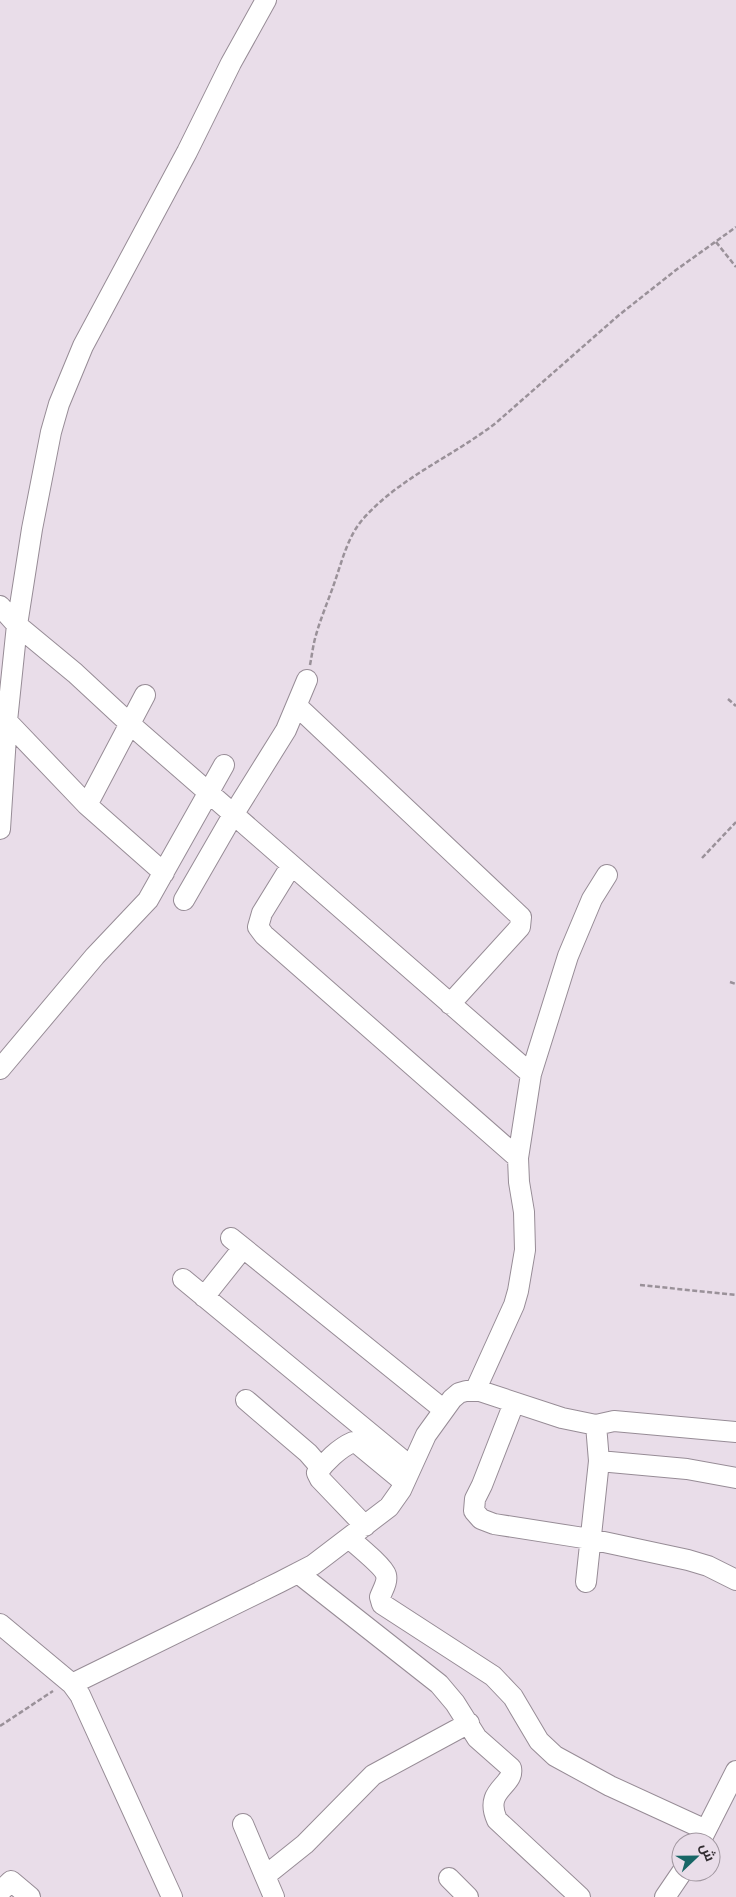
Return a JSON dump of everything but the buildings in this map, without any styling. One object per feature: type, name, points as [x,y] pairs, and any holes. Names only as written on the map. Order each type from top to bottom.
[{"type":"street","points":[[0,830],[3,717],[51,432],[68,380],[83,346],[266,0]]},
{"type":"street","points":[[0,606],[17,625],[75,673],[208,793],[530,1074]]},
{"type":"street","points":[[184,900],[233,815],[286,730],[306,680]]},
{"type":"street","points":[[87,805],[145,695]]},
{"type":"street","points":[[297,706],[516,910],[521,917],[520,927],[450,1004]]},
{"type":"street","points":[[3,717],[87,805],[164,872]]},
{"type":"street","points":[[0,1069],[94,956],[148,900],[224,765]]},
{"type":"street","points":[[291,866],[262,913],[258,928],[518,1158]]},
{"type":"street","points":[[475,1390],[514,1306],[518,1291],[525,1250],[525,1230],[518,1158],[530,1074],[568,956],[592,899],[607,875]]},
{"type":"street","points":[[204,1297],[237,1243],[444,1410]]},
{"type":"street","points":[[183,1279],[407,1474]]},
{"type":"street","points":[[72,1684],[313,1565],[357,1532],[388,1508],[396,1498],[426,1435],[458,1394],[475,1390],[562,1418],[596,1425],[614,1421],[736,1432]]},
{"type":"street","points":[[246,1400],[308,1453],[321,1468]]},
{"type":"street","points":[[514,1403],[475,1499],[474,1511],[481,1519],[494,1524],[590,1539],[688,1560],[708,1566],[736,1580]]},
{"type":"street","points":[[586,1582],[599,1461],[596,1425]]},
{"type":"street","points":[[407,1474],[352,1442],[346,1445],[316,1473],[386,1575],[386,1581],[380,1597],[382,1604],[492,1676],[513,1697],[539,1740],[555,1756],[696,1832]]},
{"type":"street","points":[[599,1461],[688,1469],[736,1478]]},
{"type":"street","points":[[298,1573],[439,1684],[452,1698],[477,1738],[489,1750],[511,1766],[512,1771],[493,1799],[493,1808],[497,1820],[580,1897]]},
{"type":"street","points":[[0,1624],[72,1684],[87,1706],[172,1897]]},
{"type":"street","points":[[265,1876],[305,1844],[373,1775],[469,1723]]},
{"type":"street","points":[[705,1832],[736,1771]]},
{"type":"street","points":[[244,1824],[274,1897]]},
{"type":"street","points":[[449,1878],[468,1897]]},
{"type":"street","points":[[0,1892],[11,1881],[30,1897]]},
{"type":"street","points":[[665,1897],[675,1882]]},
{"type":"path","points":[[306,680],[316,635],[346,549],[361,521],[409,480],[492,426],[619,315],[676,270],[736,227]]},
{"type":"path","points":[[716,242],[736,267]]},
{"type":"path","points":[[728,699],[736,706]]},
{"type":"path","points":[[702,858],[736,822]]},
{"type":"path","points":[[730,982],[736,984]]},
{"type":"path","points":[[640,1285],[736,1296]]},
{"type":"path","points":[[0,1726],[61,1686],[72,1684]]}]
